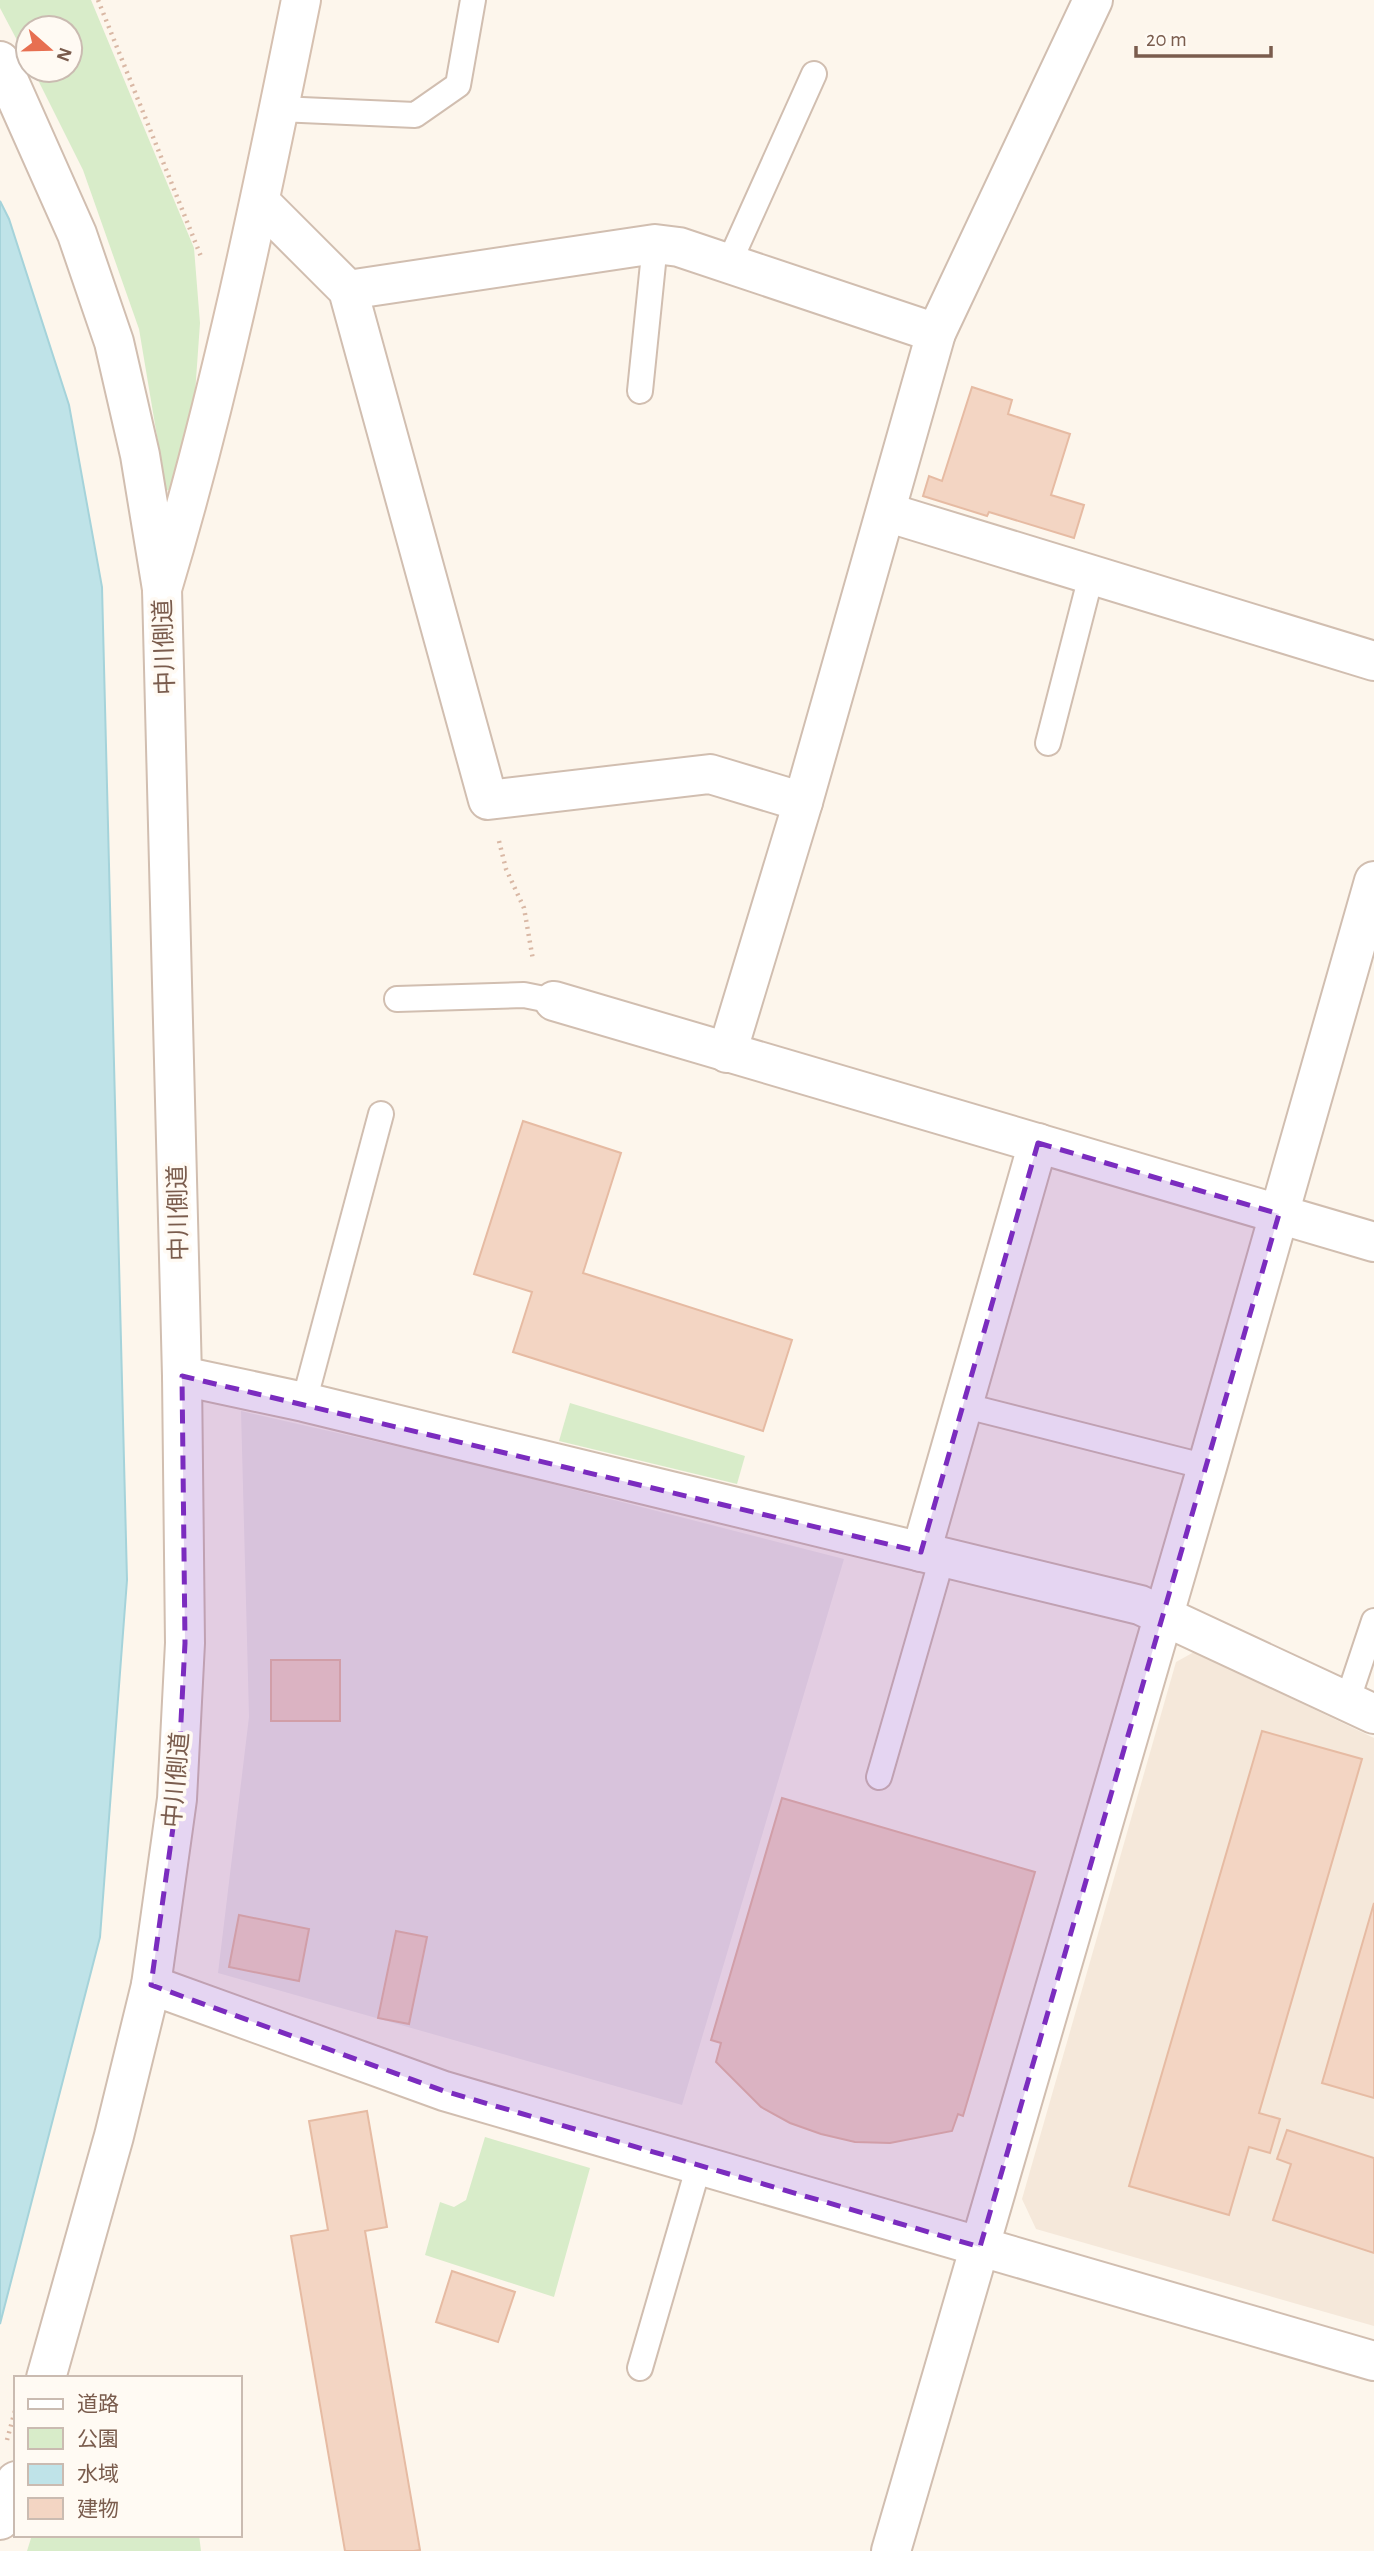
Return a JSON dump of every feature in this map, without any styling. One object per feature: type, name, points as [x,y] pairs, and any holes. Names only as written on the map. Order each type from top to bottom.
[{"type":"street","points":[[162,589],[189,502],[261,203],[301,0]]},
{"type":"street","points":[[727,1053],[803,802],[936,333],[1093,0]]},
{"type":"street","name":"中川側道","points":[[0,61],[77,234],[114,342],[140,455],[162,589],[182,1376],[185,1643],[177,1799],[151,1984],[114,2136],[47,2376]]},
{"type":"street","points":[[261,203],[348,290],[488,800],[710,774],[803,802]]},
{"type":"street","points":[[348,290],[654,244],[679,247],[936,333]]},
{"type":"street","points":[[886,512],[1374,661]]},
{"type":"street","points":[[891,2551],[1374,881]]},
{"type":"street","points":[[548,999],[1374,1242]]},
{"type":"street","points":[[931,1555],[962,1405],[1038,1143]]},
{"type":"street","points":[[182,1376],[304,1402],[1140,1605],[1360,1708]]},
{"type":"street","points":[[151,1984],[444,2091],[1374,2361]]},
{"type":"street","points":[[0,2520],[9,2465]]},
{"type":"lane","points":[[279,109],[415,115],[458,85],[472,0]]},
{"type":"lane","points":[[729,263],[814,74]]},
{"type":"lane","points":[[640,391],[654,244]]},
{"type":"lane","points":[[1048,743],[1091,576]]},
{"type":"lane","points":[[397,999],[524,995],[548,999]]},
{"type":"lane","points":[[304,1402],[381,1114]]},
{"type":"lane","points":[[962,1405],[1206,1468]]},
{"type":"lane","points":[[879,1777],[931,1555]]},
{"type":"lane","points":[[1360,1708],[1374,1620]]},
{"type":"lane","points":[[640,2368],[699,2165]]},
{"type":"path","points":[[98,0],[201,258],[207,267]]},
{"type":"path","points":[[488,800],[506,869],[524,908],[535,979],[548,999]]},
{"type":"path","points":[[9,2465],[14,2424]]},
{"type":"highlighted area","points":[[1038,1143],[1279,1214],[980,2247],[444,2091],[151,1985],[177,1799],[185,1643],[182,1376],[921,1552]]},
{"type":"shaded area","points":[[241,1411],[470,1463],[844,1559],[682,2105],[218,1973],[249,1717]]},
{"type":"shaded area","points":[[1194,1652],[1374,1738],[1374,2326],[1036,2229],[1022,2199],[1176,1662]]},
{"type":"green space","points":[[0,0],[91,0],[194,248],[200,323],[193,422],[174,491],[166,490],[139,329],[83,170],[40,84],[84,84],[84,14],[14,14],[14,34],[0,8]]},
{"type":"green space","points":[[570,1403],[745,1456],[737,1484],[559,1441]]},
{"type":"green space","points":[[485,2137],[590,2168],[554,2297],[425,2255],[440,2202],[454,2207],[466,2200]]},
{"type":"green space","points":[[31,2537],[199,2537],[201,2551],[27,2551]]},
{"type":"water","points":[[0,201],[9,219],[69,405],[102,587],[127,1580],[100,1937],[0,2324]]},
{"type":"building","points":[[972,387],[1012,400],[1008,414],[1070,434],[1051,495],[1084,505],[1074,538],[989,512],[987,516],[923,496],[929,476],[942,481]]},
{"type":"building","points":[[523,1121],[621,1153],[583,1273],[792,1340],[763,1431],[513,1352],[532,1292],[474,1274]]},
{"type":"building","points":[[271,1660],[340,1660],[340,1721],[271,1721]]},
{"type":"building","points":[[1262,1731],[1362,1759],[1259,2113],[1280,2119],[1270,2153],[1249,2147],[1229,2215],[1129,2186]]},
{"type":"building","points":[[782,1798],[1035,1872],[963,2116],[958,2114],[952,2131],[890,2143],[855,2142],[821,2134],[790,2123],[761,2107],[716,2062],[721,2043],[711,2040]]},
{"type":"building","points":[[1374,1903],[1374,2098],[1322,2083]]},
{"type":"building","points":[[239,1915],[309,1929],[299,1981],[229,1967]]},
{"type":"building","points":[[396,1931],[427,1937],[409,2024],[378,2018]]},
{"type":"building","points":[[367,2111],[387,2227],[365,2231],[420,2550],[414,2551],[345,2551],[291,2236],[328,2230],[309,2121]]},
{"type":"building","points":[[1287,2130],[1374,2158],[1374,2253],[1273,2220],[1291,2164],[1277,2159]]},
{"type":"building","points":[[452,2271],[515,2292],[498,2342],[436,2322]]}]
